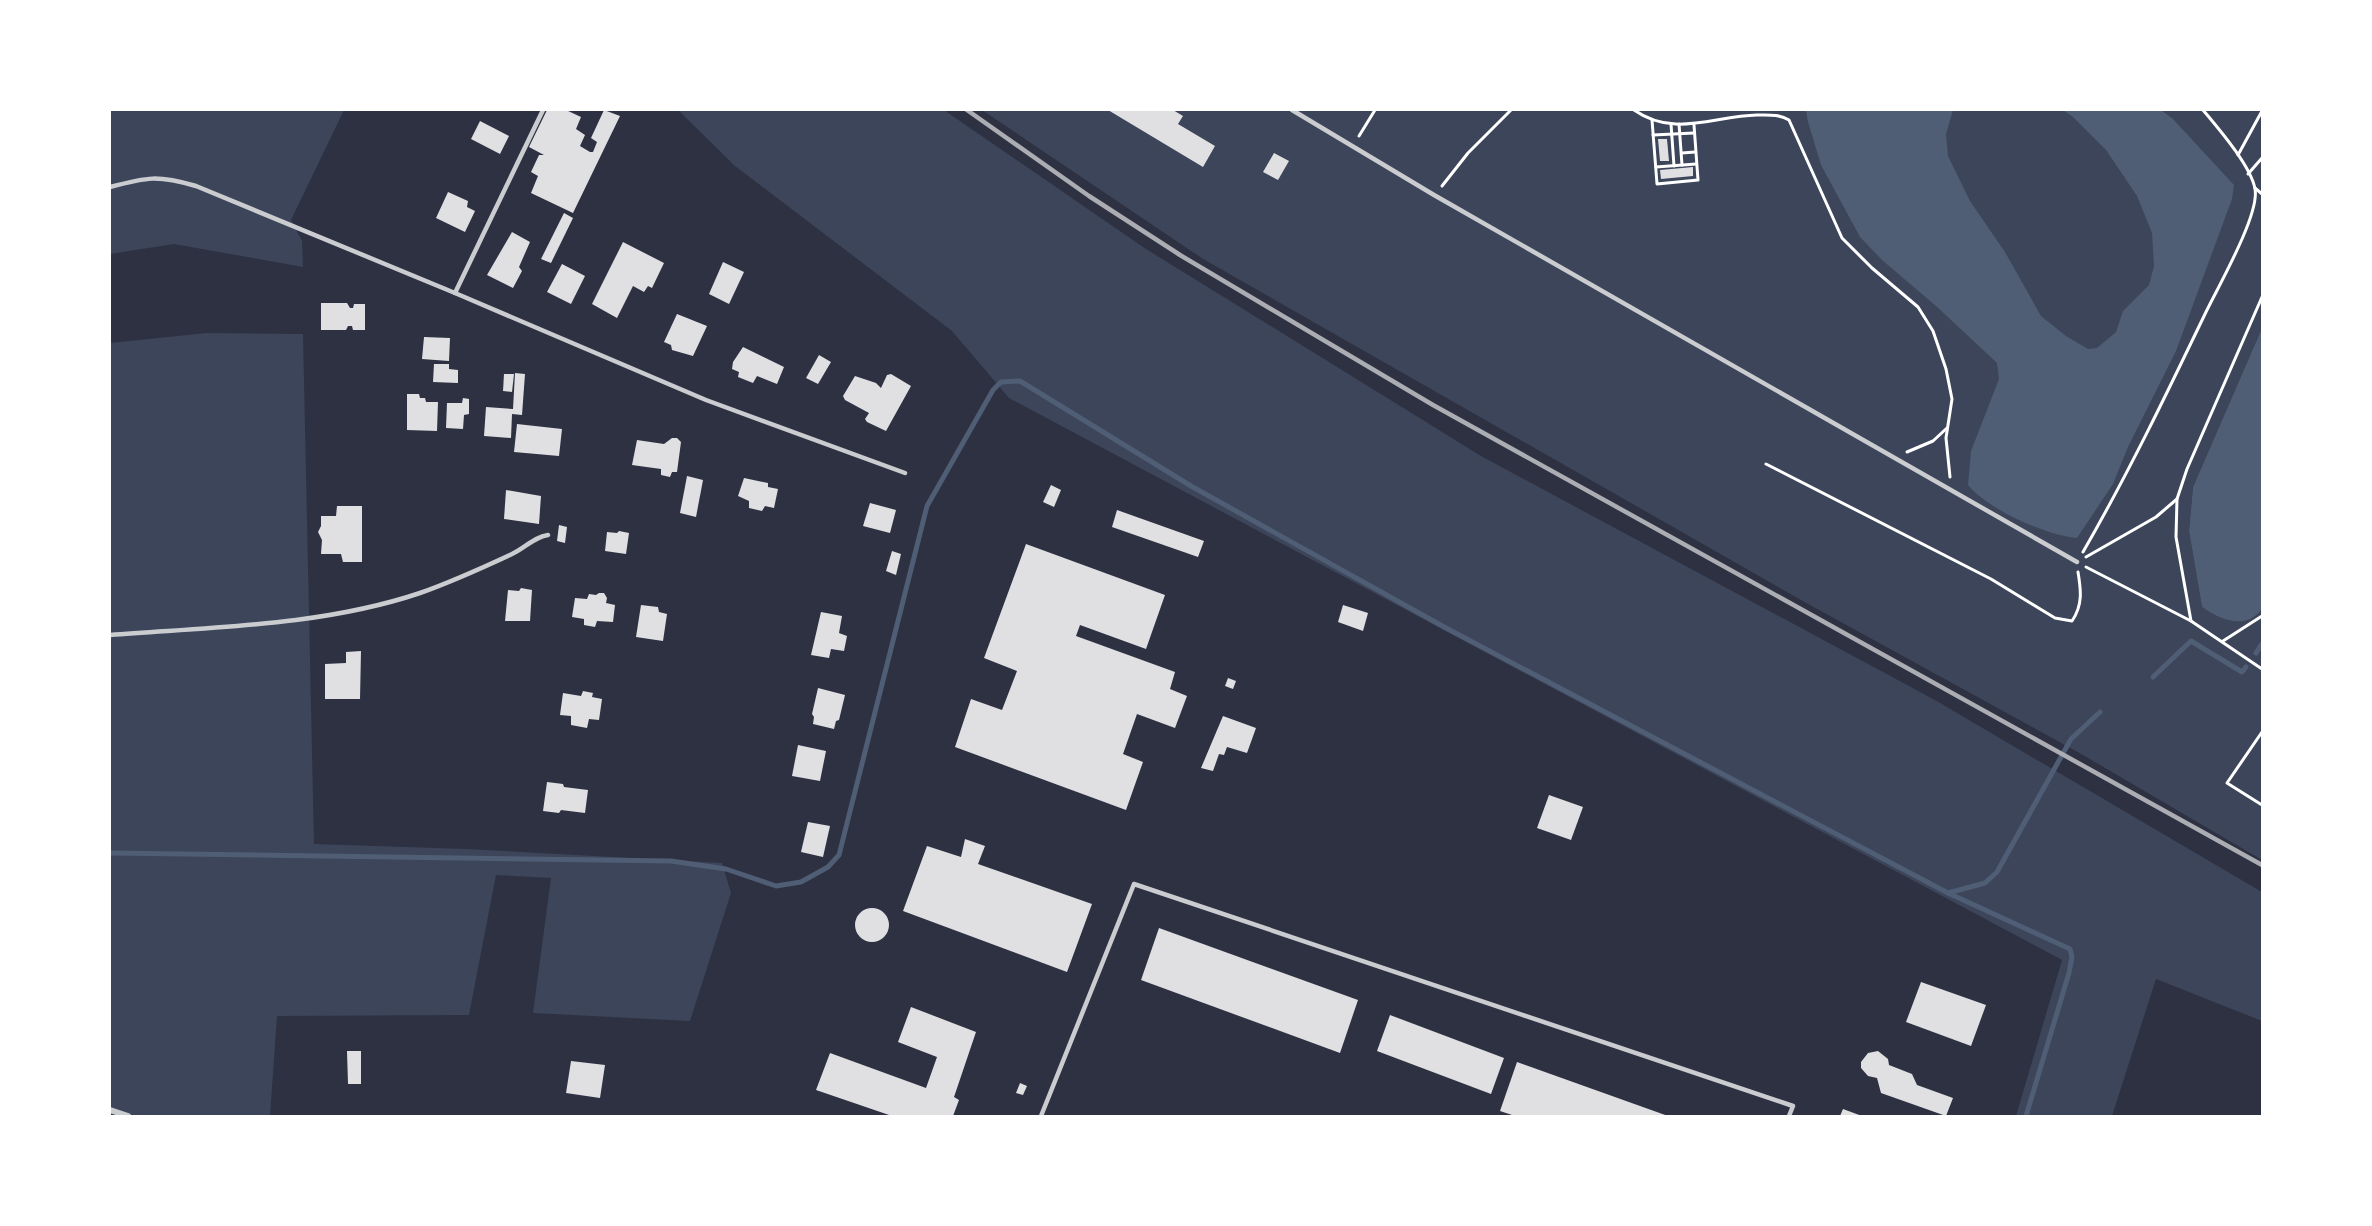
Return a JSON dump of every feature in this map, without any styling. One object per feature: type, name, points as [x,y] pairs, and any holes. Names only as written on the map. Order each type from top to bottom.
[{"type":"street","points":[[110,1110],[128,1116]]},
{"type":"lane","points":[[455,293],[543,110]]},
{"type":"lane","points":[[1292,110],[1434,195],[2077,562]]},
{"type":"lane","points":[[110,187],[156,178],[167,178],[196,186],[706,400],[905,473]]},
{"type":"lane","points":[[110,634],[280,622],[371,606],[420,593],[515,553],[540,536],[548,535]]},
{"type":"lane","points":[[1041,1116],[1134,884],[1793,1106],[1789,1116]]},
{"type":"path","points":[[1353,146],[1375,110]]},
{"type":"path","points":[[1434,195],[1468,153],[1511,110]]},
{"type":"path","points":[[1634,110],[1652,120],[1671,124],[1694,124],[1737,116],[1774,114],[1789,120],[1842,238],[1872,268],[1918,307],[1926,317],[1946,369],[1952,399],[1946,438],[1951,491]]},
{"type":"path","points":[[2203,110],[2238,154],[2255,188],[2262,194]]},
{"type":"path","points":[[2238,154],[2262,111]]},
{"type":"path","points":[[1652,120],[1658,184],[1698,180],[1694,124]]},
{"type":"path","points":[[1671,124],[1674,166]]},
{"type":"path","points":[[1679,124],[1682,165]]},
{"type":"path","points":[[1653,135],[1694,133]]},
{"type":"path","points":[[1673,150],[1696,152]]},
{"type":"path","points":[[2248,174],[2262,158]]},
{"type":"path","points":[[1656,167],[1696,164]]},
{"type":"path","points":[[1766,464],[1991,579],[2055,618],[2066,622],[2072,621],[2077,613],[2080,600],[2077,562],[2121,485],[2244,233],[2255,200],[2255,188]]},
{"type":"path","points":[[2191,621],[2176,537],[2177,499],[2187,469],[2262,297]]},
{"type":"path","points":[[1892,457],[1933,441],[1949,427]]},
{"type":"path","points":[[2077,562],[2156,518],[2177,499]]},
{"type":"path","points":[[2077,562],[2191,621],[2262,669]]},
{"type":"path","points":[[2223,641],[2262,616]]},
{"type":"path","points":[[2262,732],[2227,783],[2262,805]]},
{"type":"shaded area","points":[[110,110],[344,110],[291,220],[302,241],[303,267],[174,244],[110,254]]},
{"type":"shaded area","points":[[678,110],[944,110],[1146,249],[1481,456],[1935,700],[2262,892],[2262,1021],[2156,979],[2112,1116],[2016,1116],[2062,960],[1009,398],[952,331],[735,166]]},
{"type":"shaded area","points":[[982,110],[2262,110],[2262,328],[2193,487],[2189,531],[2202,607],[2216,616],[2233,621],[2249,620],[2262,609],[2262,860],[2083,755],[1808,604],[1203,259]]},
{"type":"shaded area","points":[[1806,110],[1953,110],[1946,134],[1948,156],[1970,201],[2005,252],[2041,316],[2066,336],[2088,349],[2097,348],[2116,332],[2123,311],[2149,285],[2154,266],[2152,233],[2137,196],[2106,150],[2063,110],[2161,110],[2173,119],[2234,185],[2232,199],[2176,351],[2128,447],[2113,484],[2077,538],[2049,532],[2018,520],[1989,503],[1968,485],[1971,451],[1999,379],[1997,363],[1882,260],[1860,237],[1821,165]]},
{"type":"shaded area","points":[[2262,328],[2262,609],[2248,620],[2233,621],[2217,616],[2202,607],[2189,531],[2193,487]]},
{"type":"shaded area","points":[[206,333],[303,334],[314,844],[467,849],[722,863],[731,893],[690,1021],[533,1013],[551,878],[496,875],[469,1015],[277,1016],[270,1116],[110,1116],[110,343]]},
{"type":"building","points":[[547,110],[566,110],[581,117],[576,129],[585,135],[580,146],[590,152],[593,152],[597,142],[591,138],[604,110],[620,116],[573,213],[531,193],[538,176],[531,172],[539,155],[544,155],[529,147]]},
{"type":"building","points":[[1108,110],[1173,110],[1183,116],[1178,124],[1215,146],[1203,167]]},
{"type":"building","points":[[480,121],[509,136],[500,154],[471,139]]},
{"type":"building","points":[[1658,139],[1667,139],[1669,161],[1660,161]]},
{"type":"building","points":[[1274,153],[1289,161],[1278,180],[1263,172]]},
{"type":"building","points":[[1693,167],[1693,176],[1661,179],[1660,170]]},
{"type":"building","points":[[448,192],[468,201],[467,207],[475,211],[465,232],[436,218]]},
{"type":"building","points":[[564,213],[573,218],[551,263],[541,259]]},
{"type":"building","points":[[512,232],[530,242],[519,267],[522,271],[513,288],[487,275]]},
{"type":"building","points":[[623,242],[664,263],[652,288],[648,286],[644,292],[633,286],[617,318],[592,304]]},
{"type":"building","points":[[723,262],[744,272],[729,304],[709,294]]},
{"type":"building","points":[[562,264],[585,276],[571,304],[547,292]]},
{"type":"building","points":[[321,303],[347,303],[350,308],[353,308],[354,304],[365,304],[365,330],[353,330],[352,326],[348,326],[346,330],[321,330]]},
{"type":"building","points":[[677,314],[707,326],[693,356],[672,350],[671,345],[664,342]]},
{"type":"building","points":[[424,337],[450,338],[449,361],[422,359]]},
{"type":"building","points":[[743,347],[784,367],[777,384],[757,376],[753,383],[738,377],[739,372],[732,369],[733,362]]},
{"type":"building","points":[[819,355],[831,362],[818,384],[806,378]]},
{"type":"building","points":[[434,364],[449,364],[449,369],[458,370],[458,383],[433,382]]},
{"type":"building","points":[[515,373],[525,374],[522,415],[512,414],[511,438],[484,436],[486,407],[513,409]]},
{"type":"building","points":[[504,374],[514,374],[512,392],[503,391]]},
{"type":"building","points":[[891,374],[911,386],[886,431],[867,422],[865,419],[869,413],[845,400],[843,396],[855,376],[876,383],[881,388],[887,375]]},
{"type":"building","points":[[407,394],[419,394],[420,398],[425,398],[426,402],[438,402],[437,431],[407,430]]},
{"type":"building","points":[[463,398],[469,399],[469,414],[464,415],[463,429],[446,428],[447,403],[462,403]]},
{"type":"building","points":[[517,424],[562,429],[559,456],[514,452]]},
{"type":"building","points":[[672,438],[677,438],[681,442],[677,472],[672,472],[670,477],[661,475],[661,469],[632,465],[637,440],[664,444]]},
{"type":"building","points":[[687,476],[703,480],[696,517],[680,513]]},
{"type":"building","points":[[744,478],[768,483],[768,487],[778,489],[774,508],[765,506],[762,511],[749,508],[749,501],[738,496]]},
{"type":"building","points":[[1051,485],[1061,490],[1054,507],[1043,502]]},
{"type":"building","points":[[506,490],[541,496],[539,524],[504,519]]},
{"type":"building","points":[[870,503],[896,510],[890,533],[863,526]]},
{"type":"building","points":[[337,506],[362,506],[362,562],[343,562],[341,554],[321,554],[322,540],[318,532],[321,526],[321,516],[336,516]]},
{"type":"building","points":[[1117,510],[1204,541],[1198,557],[1112,527]]},
{"type":"building","points":[[559,525],[567,527],[565,543],[557,541]]},
{"type":"building","points":[[619,531],[629,533],[626,554],[605,551],[607,532],[617,533]]},
{"type":"building","points":[[1026,544],[1165,595],[1146,649],[1080,625],[1076,636],[1175,672],[1170,689],[1187,696],[1175,728],[1137,714],[1123,754],[1143,762],[1126,810],[955,747],[971,699],[1002,710],[1017,671],[984,658]]},
{"type":"building","points":[[892,551],[901,554],[896,575],[886,571]]},
{"type":"building","points":[[521,588],[532,590],[530,621],[505,621],[508,590],[519,591]]},
{"type":"building","points":[[604,593],[607,598],[606,603],[615,605],[613,622],[597,621],[595,627],[584,625],[584,619],[572,617],[575,598],[587,599],[589,594]]},
{"type":"building","points":[[641,605],[658,607],[659,612],[667,614],[663,641],[636,637]]},
{"type":"building","points":[[1343,605],[1368,613],[1363,631],[1338,622]]},
{"type":"building","points":[[821,612],[842,616],[839,633],[847,636],[844,651],[831,649],[829,658],[811,655]]},
{"type":"building","points":[[361,651],[360,699],[325,699],[325,664],[346,663],[346,652]]},
{"type":"building","points":[[1228,678],[1236,681],[1233,689],[1225,686]]},
{"type":"building","points":[[818,688],[845,695],[839,720],[836,721],[834,729],[813,724],[812,714]]},
{"type":"building","points":[[583,691],[593,693],[592,697],[602,699],[599,720],[589,719],[587,728],[571,725],[571,716],[560,715],[563,693],[581,696]]},
{"type":"building","points":[[1223,716],[1256,728],[1247,753],[1227,747],[1224,755],[1219,754],[1213,771],[1201,768]]},
{"type":"building","points":[[798,745],[826,751],[820,781],[792,776]]},
{"type":"building","points":[[547,782],[588,790],[585,813],[561,810],[559,813],[543,811]]},
{"type":"building","points":[[1549,795],[1583,807],[1571,840],[1537,828]]},
{"type":"building","points":[[808,822],[830,826],[823,857],[801,852]]},
{"type":"building","points":[[965,839],[985,846],[978,864],[1092,904],[1067,972],[903,911],[927,846],[961,857]]},
{"type":"building","points":[[872,908],[884,913],[889,925],[884,937],[872,942],[860,937],[855,925],[860,913]]},
{"type":"building","points":[[1159,928],[1358,1000],[1340,1053],[1141,980]]},
{"type":"building","points":[[1921,982],[1986,1005],[1971,1046],[1906,1022]]},
{"type":"building","points":[[911,1007],[976,1032],[954,1097],[959,1100],[953,1116],[892,1116],[816,1090],[830,1053],[926,1088],[937,1057],[898,1042]]},
{"type":"building","points":[[1390,1015],[1504,1058],[1491,1094],[1377,1051]]},
{"type":"building","points":[[347,1051],[361,1051],[361,1084],[348,1084]]},
{"type":"building","points":[[1878,1051],[1888,1059],[1889,1065],[1912,1074],[1917,1085],[1953,1098],[1946,1116],[1881,1093],[1877,1078],[1868,1076],[1861,1068],[1861,1062],[1868,1053]]},
{"type":"building","points":[[571,1061],[605,1065],[600,1098],[566,1093]]},
{"type":"building","points":[[1517,1062],[1668,1116],[1515,1116],[1500,1111]]},
{"type":"building","points":[[1020,1083],[1027,1086],[1023,1095],[1016,1093]]},
{"type":"building","points":[[1843,1109],[1862,1116],[1840,1116]]},
{"type":"waterway","points":[[110,853],[671,861],[726,869],[776,886],[801,882],[828,867],[839,855],[927,506],[993,390],[1001,382],[1020,381],[1191,486],[1446,628],[1948,893],[2070,949],[2072,957],[2069,973],[2026,1116]]},
{"type":"waterway","points":[[2153,677],[2191,641],[2242,672],[2246,667]]},
{"type":"waterway","points":[[2256,653],[2262,644]]},
{"type":"waterway","points":[[1948,893],[1985,883],[1997,872],[2071,739],[2100,712]]},
{"type":"railway","points":[[967,110],[1089,196],[1180,255],[1433,405],[2262,865]]}]
